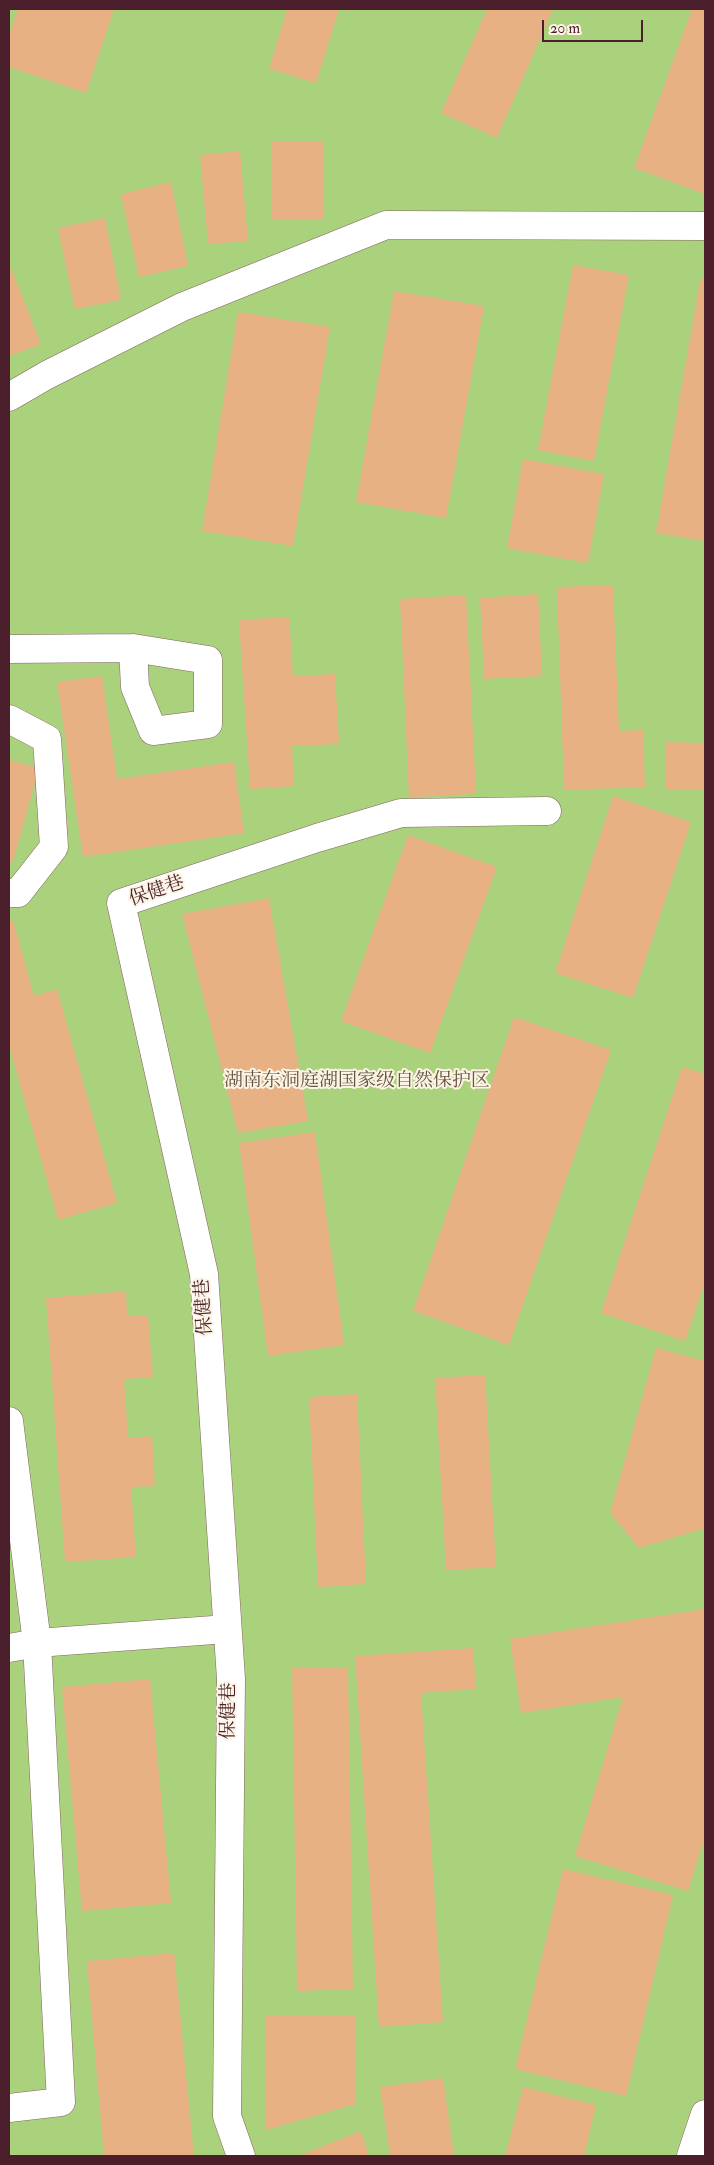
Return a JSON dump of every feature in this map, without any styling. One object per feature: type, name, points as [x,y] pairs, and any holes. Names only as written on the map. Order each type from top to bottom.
[{"type":"street","points":[[9,397],[47,375],[182,307],[386,225],[705,226]]},
{"type":"street","points":[[9,649],[133,648]]},
{"type":"street","points":[[9,719],[47,739],[54,847],[18,893],[9,893]]},
{"type":"street","name":"保健巷","points":[[241,2156],[227,2116],[231,1679],[204,1274],[121,903],[317,838],[401,813],[547,811]]},
{"type":"street","points":[[9,1421],[37,1643],[61,2102],[9,2108]]},
{"type":"street","points":[[9,1648],[37,1643],[227,1629]]},
{"type":"street","points":[[691,2156],[705,2114]]},
{"type":"green space","name":"湖南东洞庭湖国家级自然保护区","points":[[9,9],[705,9],[705,2156],[9,2156]]},
{"type":"building","points":[[18,9],[114,9],[86,93],[9,67],[9,35]]},
{"type":"building","points":[[287,9],[339,9],[316,83],[269,69]]},
{"type":"building","points":[[487,9],[553,9],[497,138],[441,113]]},
{"type":"building","points":[[692,9],[705,9],[705,194],[634,168]]},
{"type":"building","points":[[271,141],[323,141],[323,219],[271,219]]},
{"type":"building","points":[[240,151],[248,241],[208,244],[200,155]]},
{"type":"building","points":[[171,182],[188,266],[139,277],[121,194]]},
{"type":"building","points":[[105,218],[121,300],[75,309],[58,228]]},
{"type":"building","points":[[573,265],[629,275],[594,461],[538,450]]},
{"type":"building","points":[[11,268],[41,344],[9,356],[9,269]]},
{"type":"building","points":[[700,280],[705,281],[705,541],[656,533]]},
{"type":"building","points":[[394,291],[484,306],[446,518],[356,502]]},
{"type":"building","points":[[238,312],[330,327],[293,546],[202,531]]},
{"type":"building","points":[[523,459],[604,474],[588,563],[507,548]]},
{"type":"building","points":[[613,585],[619,731],[643,730],[645,787],[564,790],[557,587]]},
{"type":"building","points":[[538,594],[542,676],[484,679],[480,598]]},
{"type":"building","points":[[466,595],[476,794],[409,797],[400,599]]},
{"type":"building","points":[[289,617],[293,676],[335,674],[339,744],[292,746],[294,786],[250,789],[239,620]]},
{"type":"building","points":[[102,676],[117,779],[234,762],[244,833],[83,857],[57,682]]},
{"type":"building","points":[[666,742],[705,743],[705,790],[666,790]]},
{"type":"building","points":[[9,760],[39,768],[13,862],[9,861]]},
{"type":"building","points":[[613,796],[691,822],[633,998],[555,973]]},
{"type":"building","points":[[408,835],[497,867],[430,1053],[341,1021]]},
{"type":"building","points":[[269,898],[308,1121],[238,1133],[182,914]]},
{"type":"building","points":[[13,920],[34,996],[57,989],[117,1203],[58,1220],[9,1045],[9,921]]},
{"type":"building","points":[[514,1017],[611,1050],[509,1345],[413,1311]]},
{"type":"building","points":[[682,1067],[705,1074],[705,1281],[685,1341],[601,1313]]},
{"type":"building","points":[[315,1132],[344,1345],[268,1356],[239,1143]]},
{"type":"building","points":[[126,1291],[127,1316],[148,1315],[153,1377],[124,1379],[128,1438],[152,1436],[155,1486],[131,1487],[136,1557],[65,1562],[46,1298]]},
{"type":"building","points":[[656,1348],[705,1361],[705,1528],[639,1548],[610,1513]]},
{"type":"building","points":[[485,1375],[496,1567],[446,1570],[435,1378]]},
{"type":"building","points":[[357,1394],[366,1584],[318,1587],[309,1397]]},
{"type":"building","points":[[705,1609],[705,1836],[688,1891],[575,1856],[623,1697],[521,1713],[510,1639]]},
{"type":"building","points":[[473,1648],[476,1689],[421,1693],[443,2022],[379,2027],[355,1656]]},
{"type":"building","points":[[348,1667],[353,1989],[297,1991],[292,1668]]},
{"type":"building","points":[[150,1679],[171,1903],[82,1911],[62,1687]]},
{"type":"building","points":[[563,1869],[673,1895],[626,2096],[515,2069]]},
{"type":"building","points":[[174,1953],[194,2156],[104,2156],[87,1961]]},
{"type":"building","points":[[266,2016],[356,2016],[356,2104],[266,2130]]},
{"type":"building","points":[[443,2078],[454,2156],[390,2156],[380,2087]]},
{"type":"building","points":[[523,2087],[596,2105],[584,2156],[505,2156]]},
{"type":"building","points":[[361,2131],[369,2156],[298,2156]]}]
